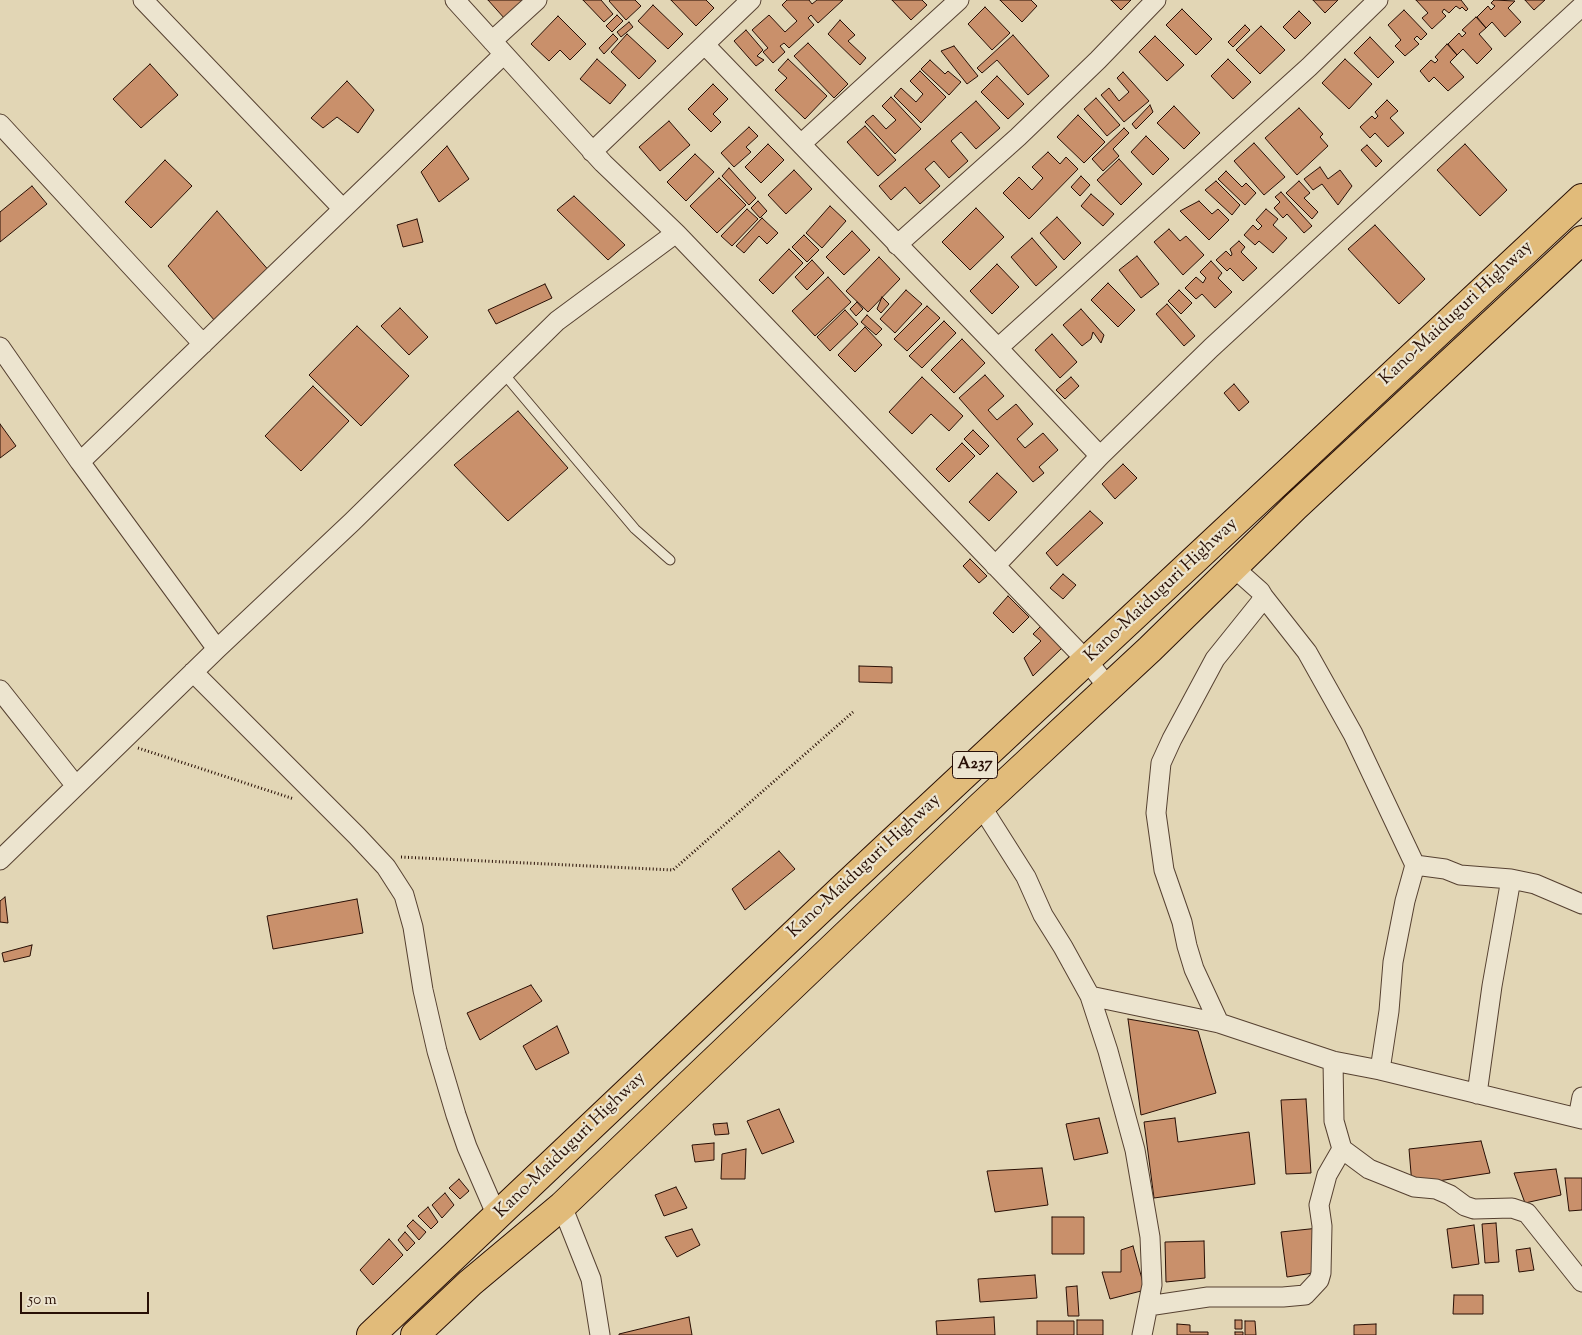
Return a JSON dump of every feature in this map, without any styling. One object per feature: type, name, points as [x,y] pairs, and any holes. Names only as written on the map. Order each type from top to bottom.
[{"type":"highway","name":"Kano-Maiduguri Highway","points":[[371,1335],[839,891],[1582,198]]},
{"type":"highway","name":"Kano-Maiduguri Highway","points":[[415,1335],[470,1283],[562,1206],[982,806],[1109,688],[1233,567],[1582,240]]},
{"type":"street","points":[[143,0],[344,209]]},
{"type":"street","points":[[455,0],[592,152],[676,233],[1087,661],[1109,688]]},
{"type":"street","points":[[80,462],[344,209],[498,48],[537,0]]},
{"type":"street","points":[[592,152],[751,0]]},
{"type":"street","points":[[801,144],[959,0]]},
{"type":"street","points":[[897,245],[1018,137],[1098,60],[1156,0]]},
{"type":"street","points":[[998,348],[1309,67],[1378,0]]},
{"type":"street","points":[[995,566],[1100,456],[1210,348],[1582,6]]},
{"type":"street","points":[[705,45],[1100,456]]},
{"type":"street","points":[[0,124],[203,344]]},
{"type":"street","points":[[0,860],[217,648],[352,522],[557,321],[676,233]]},
{"type":"street","points":[[0,347],[80,462],[217,648]]},
{"type":"street","points":[[1233,567],[1260,591],[1307,652],[1353,734],[1416,866],[1405,901],[1393,962],[1389,1011],[1380,1070]]},
{"type":"street","points":[[1219,1023],[1194,969],[1182,922],[1164,870],[1156,814],[1160,771],[1161,763],[1168,747],[1215,659],[1260,603],[1263,596]]},
{"type":"street","points":[[193,672],[375,856],[395,880],[404,895],[408,904],[423,990],[443,1069],[467,1147],[497,1216]]},
{"type":"street","points":[[0,690],[76,786]]},
{"type":"street","points":[[982,806],[1026,877],[1043,915],[1090,996],[1108,1051],[1135,1150],[1150,1237],[1152,1285],[1142,1335]]},
{"type":"street","points":[[1416,866],[1445,869],[1460,875],[1511,879],[1535,884],[1582,904]]},
{"type":"street","points":[[1477,1094],[1492,986],[1511,879]]},
{"type":"street","points":[[1090,996],[1219,1023],[1333,1061],[1380,1070],[1580,1119],[1582,1097]]},
{"type":"street","points":[[1333,1061],[1334,1121],[1342,1149],[1369,1170],[1414,1188],[1436,1189],[1450,1195],[1465,1206],[1474,1209],[1512,1208],[1527,1213],[1582,1282]]},
{"type":"street","points":[[1148,1306],[1208,1297],[1283,1297],[1305,1295],[1319,1280],[1322,1273],[1320,1205],[1327,1175],[1342,1149]]},
{"type":"street","points":[[562,1206],[591,1279],[600,1335]]},
{"type":"lane","points":[[504,374],[635,530],[670,560]]},
{"type":"path","points":[[375,856],[673,870],[853,712]]},
{"type":"path","points":[[120,742],[296,800]]},
{"type":"building","points":[[488,0],[526,0],[505,19]]},
{"type":"building","points":[[583,0],[601,0],[613,14],[604,22]]},
{"type":"building","points":[[610,0],[635,0],[641,6],[626,20]]},
{"type":"building","points":[[671,0],[706,0],[714,8],[696,26]]},
{"type":"building","points":[[787,0],[809,0],[812,4],[817,0],[843,0],[818,23],[811,15],[808,18],[814,25],[789,48],[784,43],[780,46],[785,52],[773,63],[763,52],[768,48],[752,30],[769,15],[785,32],[797,21],[782,5]]},
{"type":"building","points":[[892,0],[922,0],[927,5],[911,20]]},
{"type":"building","points":[[1000,0],[1031,0],[1037,6],[1022,22]]},
{"type":"building","points":[[1111,0],[1131,0],[1121,10]]},
{"type":"building","points":[[1313,0],[1338,0],[1325,13]]},
{"type":"building","points":[[1416,0],[1461,0],[1468,9],[1466,11],[1462,7],[1460,9],[1456,6],[1449,13],[1444,9],[1442,12],[1446,16],[1432,29],[1422,18],[1428,13]]},
{"type":"building","points":[[1494,0],[1515,1],[1508,8],[1521,22],[1505,37],[1492,22],[1486,28],[1477,17],[1488,6],[1491,10],[1495,6],[1491,3]]},
{"type":"building","points":[[1525,0],[1545,0],[1534,10]]},
{"type":"building","points":[[653,5],[683,34],[668,49],[638,21]]},
{"type":"building","points":[[985,7],[1010,33],[992,50],[968,24]]},
{"type":"building","points":[[1182,9],[1212,39],[1196,55],[1166,25]]},
{"type":"building","points":[[1404,10],[1427,34],[1421,40],[1417,36],[1414,39],[1419,44],[1405,56],[1395,46],[1401,40],[1388,25]]},
{"type":"building","points":[[1299,11],[1311,23],[1295,39],[1283,27]]},
{"type":"building","points":[[617,15],[623,21],[612,32],[606,26]]},
{"type":"building","points":[[558,16],[586,44],[570,60],[560,50],[549,61],[531,44]]},
{"type":"building","points":[[1476,17],[1486,28],[1479,34],[1492,49],[1477,64],[1463,49],[1457,55],[1448,44],[1459,33],[1462,37],[1466,33],[1462,30]]},
{"type":"building","points":[[840,20],[855,35],[848,41],[866,58],[860,65],[828,34]]},
{"type":"building","points":[[629,22],[633,27],[621,37],[617,32]]},
{"type":"building","points":[[1245,25],[1250,30],[1233,47],[1228,42]]},
{"type":"building","points":[[1261,26],[1285,50],[1260,74],[1236,50]]},
{"type":"building","points":[[746,30],[763,50],[757,56],[764,60],[756,66],[734,41]]},
{"type":"building","points":[[613,34],[618,39],[604,54],[599,48]]},
{"type":"building","points":[[627,34],[656,61],[639,79],[611,52]]},
{"type":"building","points":[[1013,35],[1049,76],[1028,95],[997,60],[982,73],[977,68]]},
{"type":"building","points":[[1155,36],[1184,65],[1167,81],[1139,52]]},
{"type":"building","points":[[1370,37],[1394,62],[1378,78],[1354,53]]},
{"type":"building","points":[[808,43],[848,84],[834,98],[794,56]]},
{"type":"building","points":[[1447,44],[1457,55],[1450,62],[1464,77],[1448,91],[1434,77],[1429,82],[1420,71],[1431,60],[1435,63],[1438,60],[1435,57]]},
{"type":"building","points":[[954,46],[978,76],[967,84],[941,51]]},
{"type":"building","points":[[597,59],[626,85],[610,104],[580,79]]},
{"type":"building","points":[[788,59],[827,96],[805,119],[775,90],[787,78],[778,70]]},
{"type":"building","points":[[1228,59],[1251,82],[1233,99],[1211,76]]},
{"type":"building","points":[[1345,59],[1372,84],[1349,109],[1322,83]]},
{"type":"building","points":[[930,60],[945,74],[948,71],[961,82],[949,95],[921,69]]},
{"type":"building","points":[[150,64],[178,95],[141,128],[113,99]]},
{"type":"building","points":[[920,71],[946,97],[921,123],[894,96],[901,88],[916,102],[923,94],[910,81]]},
{"type":"building","points":[[1123,72],[1149,101],[1124,122],[1101,95],[1109,88],[1119,101],[1129,92],[1117,78]]},
{"type":"building","points":[[997,76],[1024,104],[1008,119],[981,92]]},
{"type":"building","points":[[347,81],[374,110],[358,133],[337,117],[323,128],[311,118]]},
{"type":"building","points":[[713,84],[728,99],[713,114],[721,122],[711,132],[688,109]]},
{"type":"building","points":[[891,97],[921,129],[895,154],[865,122],[873,115],[886,129],[896,120],[882,106]]},
{"type":"building","points":[[1096,98],[1120,125],[1107,136],[1084,109]]},
{"type":"building","points":[[1387,100],[1398,111],[1390,118],[1404,133],[1388,147],[1375,133],[1370,138],[1360,127],[1372,116],[1375,119],[1378,116],[1375,112]]},
{"type":"building","points":[[976,101],[1000,128],[976,149],[961,132],[951,141],[968,161],[949,178],[934,161],[925,169],[940,186],[920,204],[905,187],[891,200],[879,186]]},
{"type":"building","points":[[1150,105],[1153,112],[1136,129],[1132,124]]},
{"type":"building","points":[[1174,106],[1200,133],[1184,149],[1157,123]]},
{"type":"building","points":[[1299,108],[1323,134],[1320,137],[1328,146],[1297,175],[1265,138]]},
{"type":"building","points":[[1078,115],[1105,142],[1084,163],[1057,137]]},
{"type":"building","points":[[669,121],[690,145],[660,171],[639,147]]},
{"type":"building","points":[[865,126],[896,160],[878,176],[847,142]]},
{"type":"building","points":[[749,127],[758,136],[746,147],[751,152],[734,167],[721,153]]},
{"type":"building","points":[[1124,128],[1129,133],[1113,149],[1119,156],[1103,171],[1092,159]]},
{"type":"building","points":[[1146,136],[1169,159],[1153,175],[1131,152]]},
{"type":"building","points":[[1254,143],[1285,177],[1264,195],[1234,161]]},
{"type":"building","points":[[768,144],[784,160],[761,183],[745,167]]},
{"type":"building","points":[[1465,144],[1507,190],[1480,216],[1437,170]]},
{"type":"building","points":[[1367,145],[1382,161],[1376,167],[1361,150]]},
{"type":"building","points":[[447,146],[469,179],[439,202],[421,172]]},
{"type":"building","points":[[1048,152],[1060,164],[1066,157],[1078,169],[1029,219],[1003,193],[1019,177],[1032,190],[1043,178],[1032,167]]},
{"type":"building","points":[[695,154],[714,172],[686,201],[667,182]]},
{"type":"building","points":[[1119,159],[1142,184],[1121,205],[1097,180]]},
{"type":"building","points":[[165,160],[192,186],[151,228],[125,202]]},
{"type":"building","points":[[1320,167],[1328,179],[1340,170],[1352,186],[1338,205],[1322,184],[1313,190],[1304,179]]},
{"type":"building","points":[[729,168],[756,198],[749,205],[722,176]]},
{"type":"building","points":[[794,170],[812,189],[786,214],[768,195]]},
{"type":"building","points":[[1226,171],[1242,187],[1246,183],[1256,193],[1245,205],[1218,179]]},
{"type":"building","points":[[1081,176],[1090,185],[1080,196],[1071,187]]},
{"type":"building","points":[[719,178],[746,205],[717,233],[690,206]]},
{"type":"building","points":[[1216,181],[1240,205],[1232,215],[1205,190]]},
{"type":"building","points":[[1299,181],[1310,193],[1304,198],[1318,212],[1312,219],[1286,193]]},
{"type":"building","points":[[32,186],[47,204],[0,242],[0,212]]},
{"type":"building","points":[[1281,192],[1312,226],[1304,233],[1287,214],[1283,218],[1274,208],[1280,202],[1275,197]]},
{"type":"building","points":[[1091,194],[1114,214],[1103,226],[1081,206]]},
{"type":"building","points":[[574,196],[625,245],[608,260],[557,210]]},
{"type":"building","points":[[758,201],[767,211],[760,218],[751,208]]},
{"type":"building","points":[[1199,201],[1212,214],[1218,209],[1229,220],[1209,240],[1180,211]]},
{"type":"building","points":[[830,206],[846,221],[822,248],[806,233]]},
{"type":"building","points":[[976,208],[1004,237],[970,270],[942,242]]},
{"type":"building","points":[[747,209],[758,219],[732,246],[721,236]]},
{"type":"building","points":[[1266,209],[1278,219],[1273,225],[1287,238],[1273,253],[1259,241],[1255,245],[1244,235],[1253,225],[1258,230],[1262,226],[1256,220]]},
{"type":"building","points":[[217,211],[271,273],[215,321],[168,266]]},
{"type":"building","points":[[1057,217],[1081,243],[1064,260],[1040,233]]},
{"type":"building","points":[[762,218],[778,233],[767,244],[759,236],[744,253],[736,246]]},
{"type":"building","points":[[417,219],[423,242],[403,247],[397,225]]},
{"type":"building","points":[[1375,225],[1425,279],[1399,304],[1348,249]]},
{"type":"building","points":[[1169,229],[1180,241],[1186,236],[1204,255],[1183,275],[1154,242]]},
{"type":"building","points":[[852,231],[870,250],[844,275],[826,257]]},
{"type":"building","points":[[804,235],[819,250],[807,262],[792,247]]},
{"type":"building","points":[[1032,238],[1057,267],[1036,286],[1011,257]]},
{"type":"building","points":[[1239,241],[1245,247],[1241,252],[1257,268],[1243,281],[1230,268],[1227,271],[1216,260],[1226,251],[1231,256],[1230,249]]},
{"type":"building","points":[[789,249],[803,263],[773,294],[759,280]]},
{"type":"building","points":[[1137,256],[1159,284],[1141,298],[1119,270]]},
{"type":"building","points":[[879,257],[900,279],[868,312],[846,291]]},
{"type":"building","points":[[812,260],[824,273],[807,290],[795,277]]},
{"type":"building","points":[[1211,261],[1222,273],[1218,278],[1232,292],[1215,308],[1202,294],[1196,299],[1185,288],[1196,277],[1203,283],[1206,278],[1200,272]]},
{"type":"building","points":[[997,264],[1019,287],[992,314],[970,291]]},
{"type":"building","points":[[828,277],[851,302],[815,336],[792,311]]},
{"type":"building","points":[[1108,283],[1135,310],[1118,327],[1091,300]]},
{"type":"building","points":[[545,284],[552,298],[496,324],[488,310]]},
{"type":"building","points":[[906,290],[922,304],[895,333],[880,319]]},
{"type":"building","points":[[1179,290],[1192,303],[1181,314],[1168,301]]},
{"type":"building","points":[[882,297],[889,304],[881,313],[877,309]]},
{"type":"building","points":[[857,302],[863,309],[856,316],[850,309]]},
{"type":"building","points":[[1167,304],[1195,336],[1184,346],[1156,314]]},
{"type":"building","points":[[927,306],[940,318],[907,351],[894,339]]},
{"type":"building","points":[[400,308],[428,337],[409,355],[381,326]]},
{"type":"building","points":[[1081,309],[1104,335],[1101,343],[1093,332],[1091,339],[1082,346],[1063,325]]},
{"type":"building","points":[[845,310],[858,324],[830,351],[817,337]]},
{"type":"building","points":[[867,315],[882,329],[876,335],[861,322]]},
{"type":"building","points":[[944,321],[956,333],[922,368],[909,356]]},
{"type":"building","points":[[357,326],[409,376],[361,426],[309,375]]},
{"type":"building","points":[[865,327],[882,345],[855,372],[838,355]]},
{"type":"building","points":[[1052,334],[1077,362],[1060,378],[1035,350]]},
{"type":"building","points":[[962,339],[985,363],[954,393],[931,370]]},
{"type":"building","points":[[985,375],[1004,396],[988,410],[997,420],[1016,404],[1033,424],[1017,439],[1025,448],[1043,433],[1058,450],[1039,467],[1044,473],[1033,482],[959,398]]},
{"type":"building","points":[[922,377],[963,416],[949,431],[931,414],[912,434],[889,412]]},
{"type":"building","points":[[1071,377],[1079,386],[1065,399],[1056,390]]},
{"type":"building","points":[[1234,384],[1249,402],[1239,411],[1224,393]]},
{"type":"building","points":[[313,386],[349,421],[301,471],[265,436]]},
{"type":"building","points":[[518,411],[568,468],[508,521],[454,465]]},
{"type":"building","points":[[0,424],[16,446],[0,458]]},
{"type":"building","points":[[973,430],[989,446],[980,455],[964,439]]},
{"type":"building","points":[[962,443],[975,456],[949,482],[936,469]]},
{"type":"building","points":[[1123,464],[1137,478],[1115,499],[1102,484]]},
{"type":"building","points":[[997,473],[1017,492],[989,521],[969,502]]},
{"type":"building","points":[[1090,511],[1103,523],[1057,566],[1046,553]]},
{"type":"building","points":[[970,559],[987,576],[979,583],[963,566]]},
{"type":"building","points":[[1063,574],[1076,585],[1063,599],[1050,588]]},
{"type":"building","points":[[1008,596],[1029,617],[1013,633],[993,613]]},
{"type":"building","points":[[1041,626],[1062,648],[1033,676],[1024,658],[1041,641],[1033,634]]},
{"type":"building","points":[[859,666],[892,667],[892,683],[859,682]]},
{"type":"building","points":[[779,851],[795,869],[745,910],[732,889]]},
{"type":"building","points":[[5,897],[8,923],[0,922],[0,901]]},
{"type":"building","points":[[357,899],[363,933],[273,949],[267,916]]},
{"type":"building","points":[[32,945],[30,956],[4,962],[2,953]]},
{"type":"building","points":[[531,985],[542,1001],[480,1040],[467,1013]]},
{"type":"building","points":[[1128,1019],[1198,1031],[1216,1093],[1141,1115]]},
{"type":"building","points":[[557,1026],[569,1053],[536,1070],[523,1046]]},
{"type":"building","points":[[1306,1099],[1311,1173],[1286,1174],[1281,1100]]},
{"type":"building","points":[[779,1109],[794,1142],[762,1154],[747,1121]]},
{"type":"building","points":[[1099,1118],[1108,1153],[1074,1160],[1066,1124]]},
{"type":"building","points":[[1175,1118],[1178,1142],[1249,1132],[1255,1184],[1154,1198],[1144,1122]]},
{"type":"building","points":[[727,1123],[729,1134],[715,1135],[713,1124]]},
{"type":"building","points":[[1481,1141],[1490,1173],[1412,1185],[1409,1149]]},
{"type":"building","points":[[714,1143],[714,1160],[695,1162],[692,1145]]},
{"type":"building","points":[[746,1149],[745,1179],[721,1179],[722,1154]]},
{"type":"building","points":[[1042,1168],[1048,1205],[995,1212],[987,1171]]},
{"type":"building","points":[[1556,1169],[1561,1195],[1525,1203],[1514,1173]]},
{"type":"building","points":[[1565,1178],[1582,1178],[1582,1210],[1569,1211]]},
{"type":"building","points":[[459,1179],[469,1191],[460,1199],[449,1188]]},
{"type":"building","points":[[676,1187],[687,1208],[664,1216],[655,1195]]},
{"type":"building","points":[[445,1193],[454,1205],[442,1218],[432,1205]]},
{"type":"building","points":[[428,1207],[438,1222],[431,1229],[418,1216]]},
{"type":"building","points":[[1052,1217],[1084,1217],[1084,1254],[1052,1254]]},
{"type":"building","points":[[413,1220],[426,1232],[419,1240],[407,1226]]},
{"type":"building","points":[[1496,1223],[1499,1262],[1485,1263],[1482,1224]]},
{"type":"building","points":[[1474,1225],[1479,1264],[1452,1268],[1447,1229]]},
{"type":"building","points":[[1319,1228],[1320,1272],[1287,1277],[1281,1232]]},
{"type":"building","points":[[692,1229],[700,1245],[677,1257],[665,1237]]},
{"type":"building","points":[[405,1232],[415,1243],[407,1251],[398,1240]]},
{"type":"building","points":[[389,1239],[403,1255],[373,1285],[360,1270]]},
{"type":"building","points":[[1204,1241],[1205,1278],[1166,1282],[1165,1242]]},
{"type":"building","points":[[1133,1246],[1145,1290],[1110,1299],[1102,1272],[1121,1272],[1121,1250]]},
{"type":"building","points":[[1530,1248],[1534,1270],[1519,1272],[1516,1250]]},
{"type":"building","points":[[1035,1275],[1037,1298],[980,1302],[978,1279]]},
{"type":"building","points":[[1077,1286],[1079,1316],[1068,1316],[1066,1287]]},
{"type":"building","points":[[1454,1295],[1483,1295],[1483,1314],[1453,1314]]},
{"type":"building","points":[[689,1317],[692,1335],[619,1335],[619,1334]]},
{"type":"building","points":[[994,1317],[995,1335],[937,1335],[936,1321]]},
{"type":"building","points":[[1077,1320],[1103,1320],[1103,1335],[1077,1335]]},
{"type":"building","points":[[1235,1320],[1242,1320],[1242,1329],[1235,1329]]},
{"type":"building","points":[[1037,1321],[1074,1321],[1074,1335],[1037,1335]]},
{"type":"building","points":[[1245,1321],[1255,1321],[1256,1335],[1245,1335]]},
{"type":"building","points":[[1177,1324],[1190,1325],[1190,1332],[1208,1332],[1208,1335],[1177,1335]]},
{"type":"building","points":[[1376,1324],[1376,1335],[1354,1335],[1354,1325]]},
{"type":"building","points":[[1235,1332],[1243,1332],[1243,1335],[1235,1335]]}]
